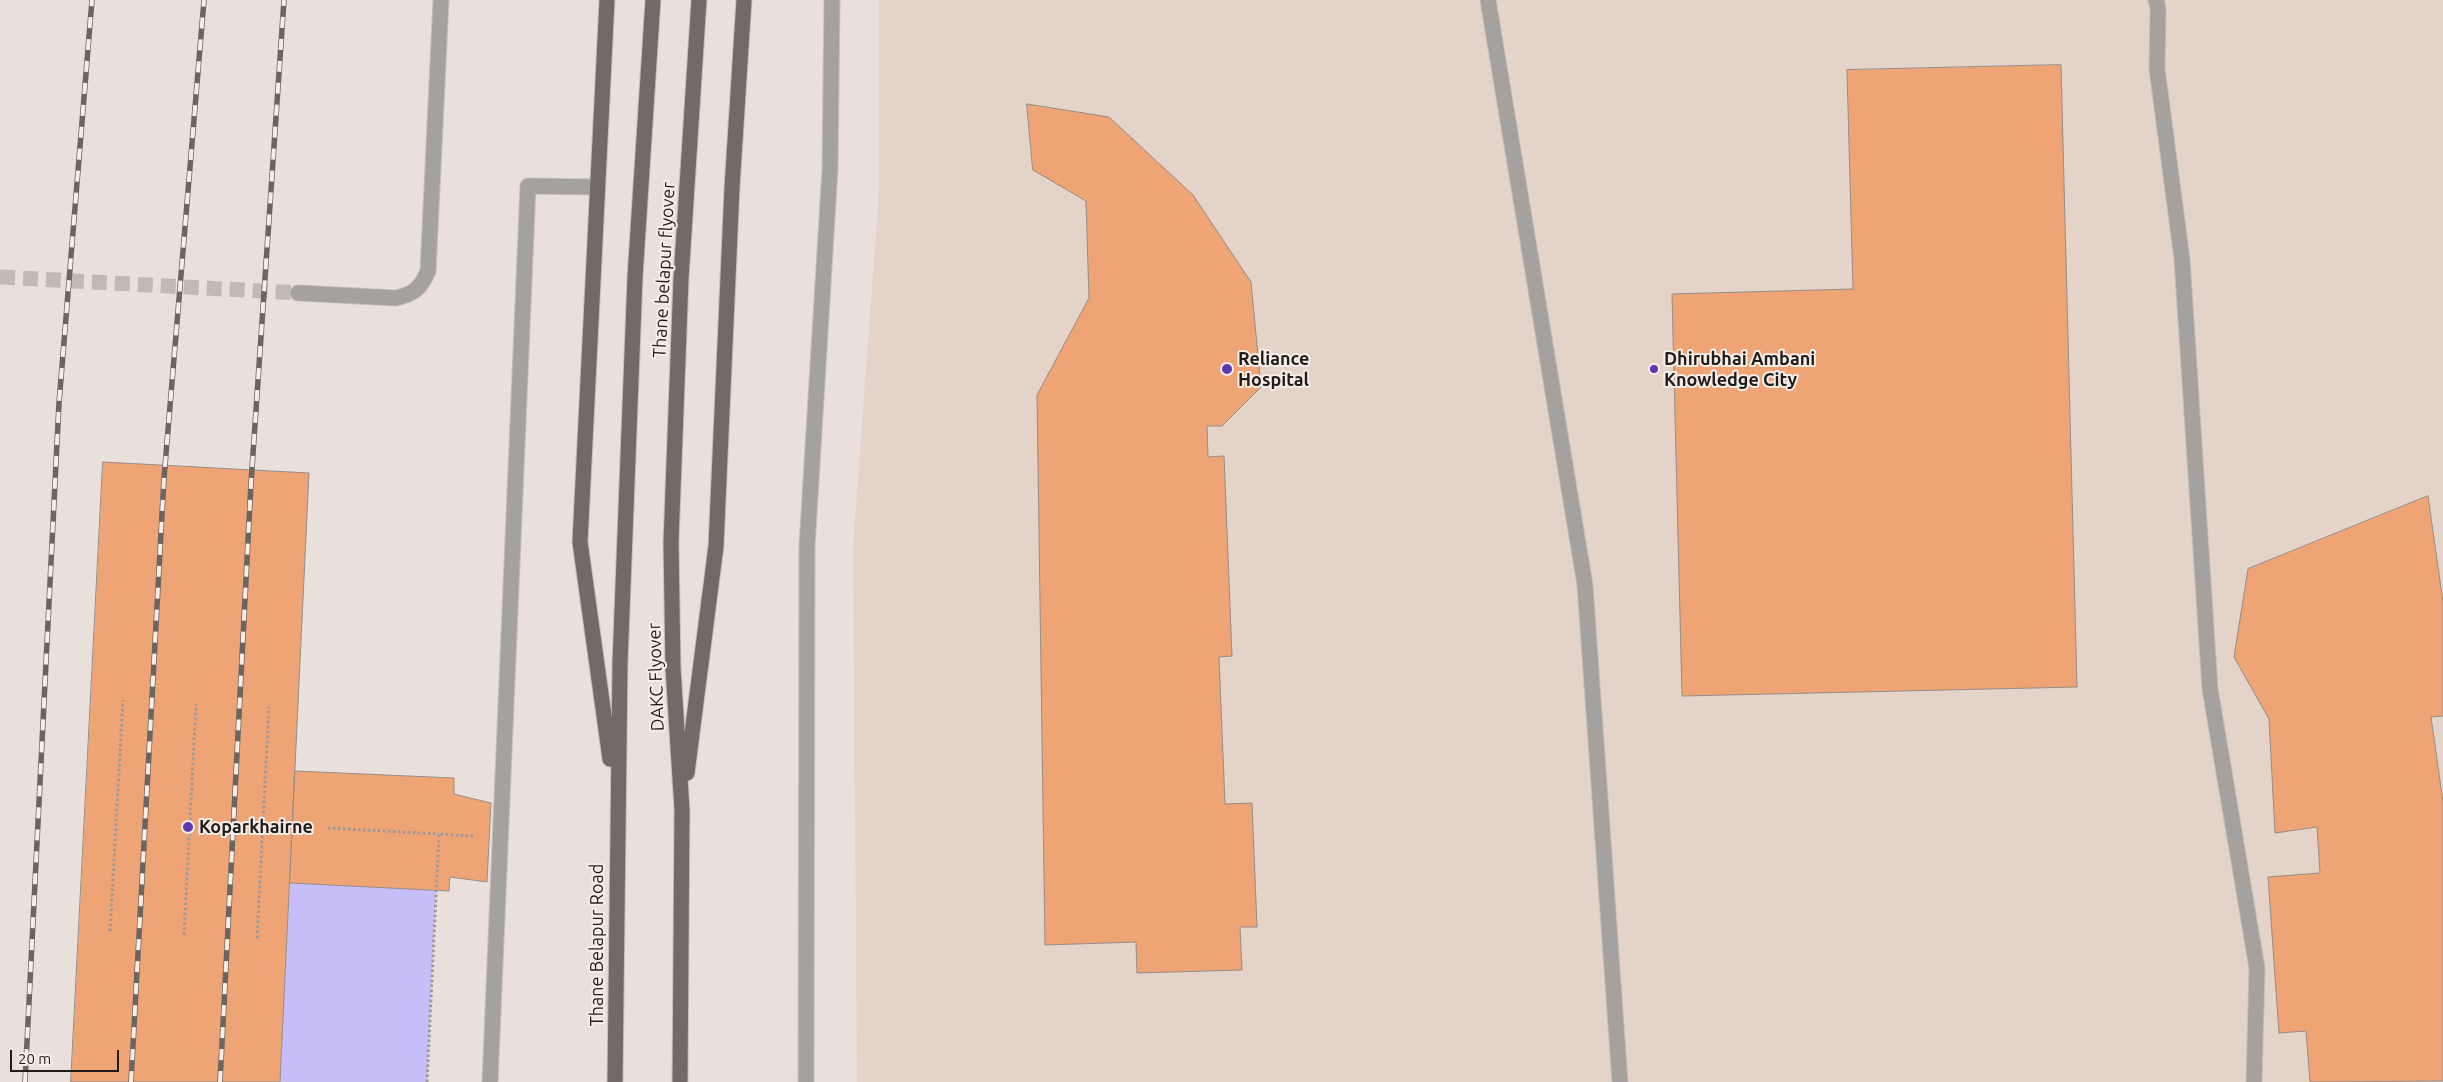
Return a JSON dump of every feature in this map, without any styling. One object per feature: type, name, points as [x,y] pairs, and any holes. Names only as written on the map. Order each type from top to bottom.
[{"type":"main road","points":[[607,0],[596,187],[580,542],[617,808]]},
{"type":"main road","name":"Thane belapur flyover","points":[[625,540],[636,277],[652,0]]},
{"type":"main road","name":"Thane belapur flyover","points":[[671,542],[681,279],[699,0]]},
{"type":"main road","points":[[680,1082],[682,810],[716,546],[732,188],[744,0]]},
{"type":"main road","name":"DAKC Flyover","points":[[617,808],[625,540]]},
{"type":"main road","name":"DAKC Flyover","points":[[671,542],[673,668],[682,810]]},
{"type":"main road","name":"Thane Belapur Road","points":[[615,1082],[617,808]]},
{"type":"street","points":[[298,293],[396,298],[411,295],[423,285],[428,271],[441,0]]},
{"type":"street","points":[[806,1082],[807,546],[830,169],[832,0]]},
{"type":"street","points":[[1488,0],[1585,585],[1620,1082]]},
{"type":"street","points":[[2156,0],[2158,8],[2157,69],[2182,259],[2210,689],[2257,968],[2254,1082]]},
{"type":"street","points":[[490,1082],[502,837],[528,186],[596,187]]},
{"type":"path","points":[[110,931],[122,700]]},
{"type":"path","points":[[184,935],[196,704]]},
{"type":"path","points":[[256,938],[269,707]]},
{"type":"path","points":[[328,828],[502,837]]},
{"type":"path","points":[[427,1082],[439,834]]},
{"type":"shaded area","name":"Dhirubhai Ambani Knowledge City","points":[[879,0],[2443,0],[2443,1082],[857,1082],[853,547],[879,191]]},
{"type":"shaded area","points":[[290,883],[436,890],[427,1082],[280,1082]]},
{"type":"building","points":[[2061,65],[2077,687],[1682,696],[1672,294],[1853,289],[1847,70]]},
{"type":"building","name":"Reliance Hospital","points":[[1027,104],[1109,117],[1193,195],[1251,282],[1261,387],[1222,426],[1207,426],[1208,457],[1224,456],[1232,656],[1219,657],[1225,804],[1252,803],[1257,927],[1240,927],[1242,970],[1137,973],[1136,942],[1045,945],[1037,395],[1089,298],[1086,201],[1033,170]]},
{"type":"building","name":"Koparkhairne","points":[[103,462],[309,473],[280,1082],[71,1082]]},
{"type":"building","points":[[2428,496],[2443,602],[2443,716],[2431,717],[2443,802],[2443,1081],[2310,1082],[2306,1031],[2279,1033],[2268,877],[2320,873],[2317,827],[2275,833],[2269,719],[2234,657],[2248,569]]},
{"type":"building","points":[[295,771],[454,778],[454,794],[491,803],[487,882],[450,877],[449,891],[290,883]]},
{"type":"tunnel","points":[[0,277],[298,293]]},
{"type":"railway","points":[[25,1082],[59,403],[92,0]]},
{"type":"railway","points":[[131,1082],[164,478],[204,0]]},
{"type":"railway","points":[[220,1082],[251,483],[284,0]]},
{"type":"place","name":"Reliance Hospital","points":[[1227,369]]},
{"type":"place","name":"Dhirubhai Ambani Knowledge City","points":[[1654,369]]},
{"type":"place","name":"Koparkhairne","points":[[188,827]]}]
